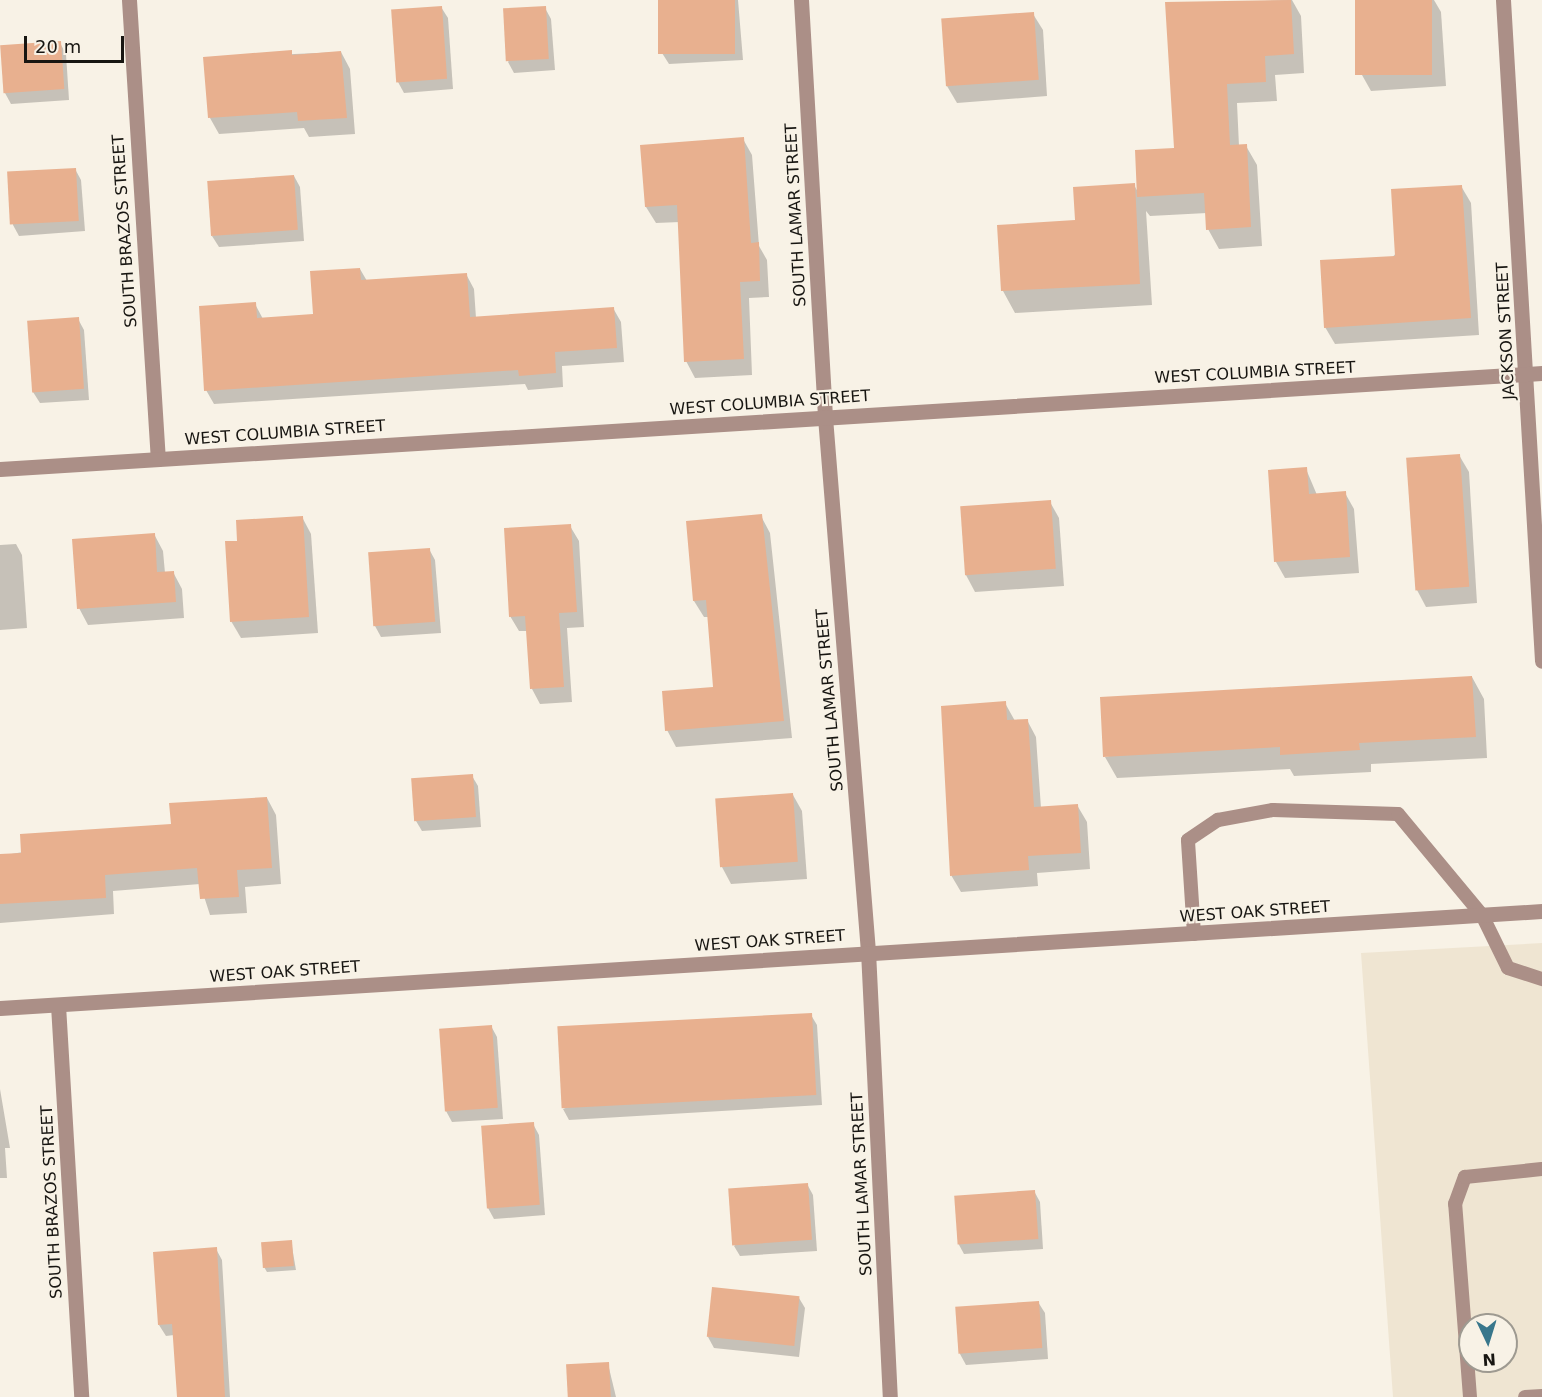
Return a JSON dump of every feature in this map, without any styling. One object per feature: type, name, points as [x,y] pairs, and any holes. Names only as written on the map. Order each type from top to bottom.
[{"type":"street","name":"SOUTH BRAZOS STREET","points":[[129,0],[158,459]]},
{"type":"street","name":"SOUTH LAMAR STREET","points":[[801,0],[825,417],[868,951],[890,1397]]},
{"type":"street","name":"JACKSON STREET","points":[[1503,0],[1534,374],[1542,661]]},
{"type":"street","name":"WEST COLUMBIA STREET","points":[[0,468],[1534,374]]},
{"type":"street","name":"WEST OAK STREET","points":[[0,1008],[868,951],[1194,934],[1542,912]]},
{"type":"street","name":"SOUTH BRAZOS STREET","points":[[58,1005],[81,1397]]},
{"type":"lane","points":[[1194,934],[1188,840],[1218,820],[1273,810],[1398,814],[1482,915],[1508,968],[1542,979]]},
{"type":"lane","points":[[1470,1397],[1455,1204],[1466,1177],[1542,1169]]},
{"type":"lane","points":[[1525,1397],[1542,1395]]},
{"type":"shaded area","points":[[1542,943],[1542,1397],[1393,1397],[1361,953]]},
{"type":"building","points":[[658,0],[735,0],[735,54],[658,54]]},
{"type":"building","points":[[1291,0],[1294,54],[1265,56],[1266,82],[1227,84],[1230,145],[1247,144],[1251,227],[1206,230],[1204,193],[1137,197],[1135,150],[1174,148],[1165,2]]},
{"type":"building","points":[[1355,0],[1432,0],[1432,75],[1355,75]]},
{"type":"building","points":[[442,6],[447,79],[396,82],[391,10]]},
{"type":"building","points":[[546,6],[549,59],[506,61],[503,8]]},
{"type":"building","points":[[1034,12],[1039,80],[946,86],[941,18]]},
{"type":"building","points":[[61,41],[64,89],[3,93],[0,45]]},
{"type":"building","points":[[292,50],[292,55],[341,51],[347,118],[298,121],[297,112],[208,118],[203,57]]},
{"type":"building","points":[[744,137],[751,243],[759,242],[760,281],[740,282],[744,359],[684,362],[677,205],[645,207],[640,145]]},
{"type":"building","points":[[76,168],[79,221],[10,225],[7,172]]},
{"type":"building","points":[[294,175],[298,230],[211,236],[207,181]]},
{"type":"building","points":[[1135,183],[1140,284],[1001,291],[997,225],[1075,220],[1073,187]]},
{"type":"building","points":[[1462,185],[1471,318],[1324,328],[1320,260],[1395,256],[1391,189]]},
{"type":"building","points":[[360,268],[361,280],[467,273],[470,317],[614,307],[617,348],[555,352],[556,373],[519,376],[518,370],[204,391],[199,306],[256,302],[257,318],[313,314],[310,271]]},
{"type":"building","points":[[79,317],[84,389],[32,392],[27,321]]},
{"type":"building","points":[[1460,454],[1469,587],[1415,590],[1406,458]]},
{"type":"building","points":[[1307,467],[1309,494],[1346,491],[1350,557],[1274,562],[1268,470]]},
{"type":"building","points":[[1051,500],[1056,569],[965,575],[960,506]]},
{"type":"building","points":[[762,514],[784,721],[665,731],[662,691],[713,687],[706,600],[693,601],[686,521]]},
{"type":"building","points":[[303,516],[309,617],[230,622],[225,541],[237,541],[236,520]]},
{"type":"building","points":[[571,524],[577,612],[559,613],[564,687],[530,689],[525,616],[509,617],[504,528]]},
{"type":"building","points":[[155,533],[157,572],[174,571],[176,602],[77,609],[72,539]]},
{"type":"building","points":[[430,548],[435,622],[373,626],[368,552]]},
{"type":"building","points":[[1472,676],[1476,737],[1359,743],[1360,750],[1280,755],[1280,747],[1103,757],[1100,697]]},
{"type":"building","points":[[1006,701],[1007,720],[1028,719],[1034,807],[1078,804],[1081,853],[1028,856],[1029,870],[950,876],[941,706]]},
{"type":"building","points":[[473,774],[476,817],[414,821],[411,778]]},
{"type":"building","points":[[793,793],[798,862],[720,867],[715,798]]},
{"type":"building","points":[[267,797],[272,868],[237,870],[239,897],[200,899],[197,868],[105,875],[106,898],[0,904],[0,854],[21,853],[20,834],[171,824],[169,803]]},
{"type":"building","points":[[812,1013],[816,1095],[562,1108],[557,1026]]},
{"type":"building","points":[[492,1025],[498,1108],[445,1111],[439,1029]]},
{"type":"building","points":[[534,1122],[540,1205],[487,1208],[481,1126]]},
{"type":"building","points":[[808,1183],[812,1240],[732,1245],[728,1189]]},
{"type":"building","points":[[1035,1190],[1038,1239],[958,1245],[954,1196]]},
{"type":"building","points":[[292,1240],[294,1266],[263,1268],[261,1242]]},
{"type":"building","points":[[217,1247],[225,1397],[177,1397],[172,1324],[158,1325],[153,1252]]},
{"type":"building","points":[[712,1287],[800,1296],[794,1346],[707,1337]]},
{"type":"building","points":[[1039,1301],[1042,1348],[958,1354],[955,1307]]},
{"type":"building","points":[[609,1362],[611,1397],[568,1397],[566,1364]]}]
